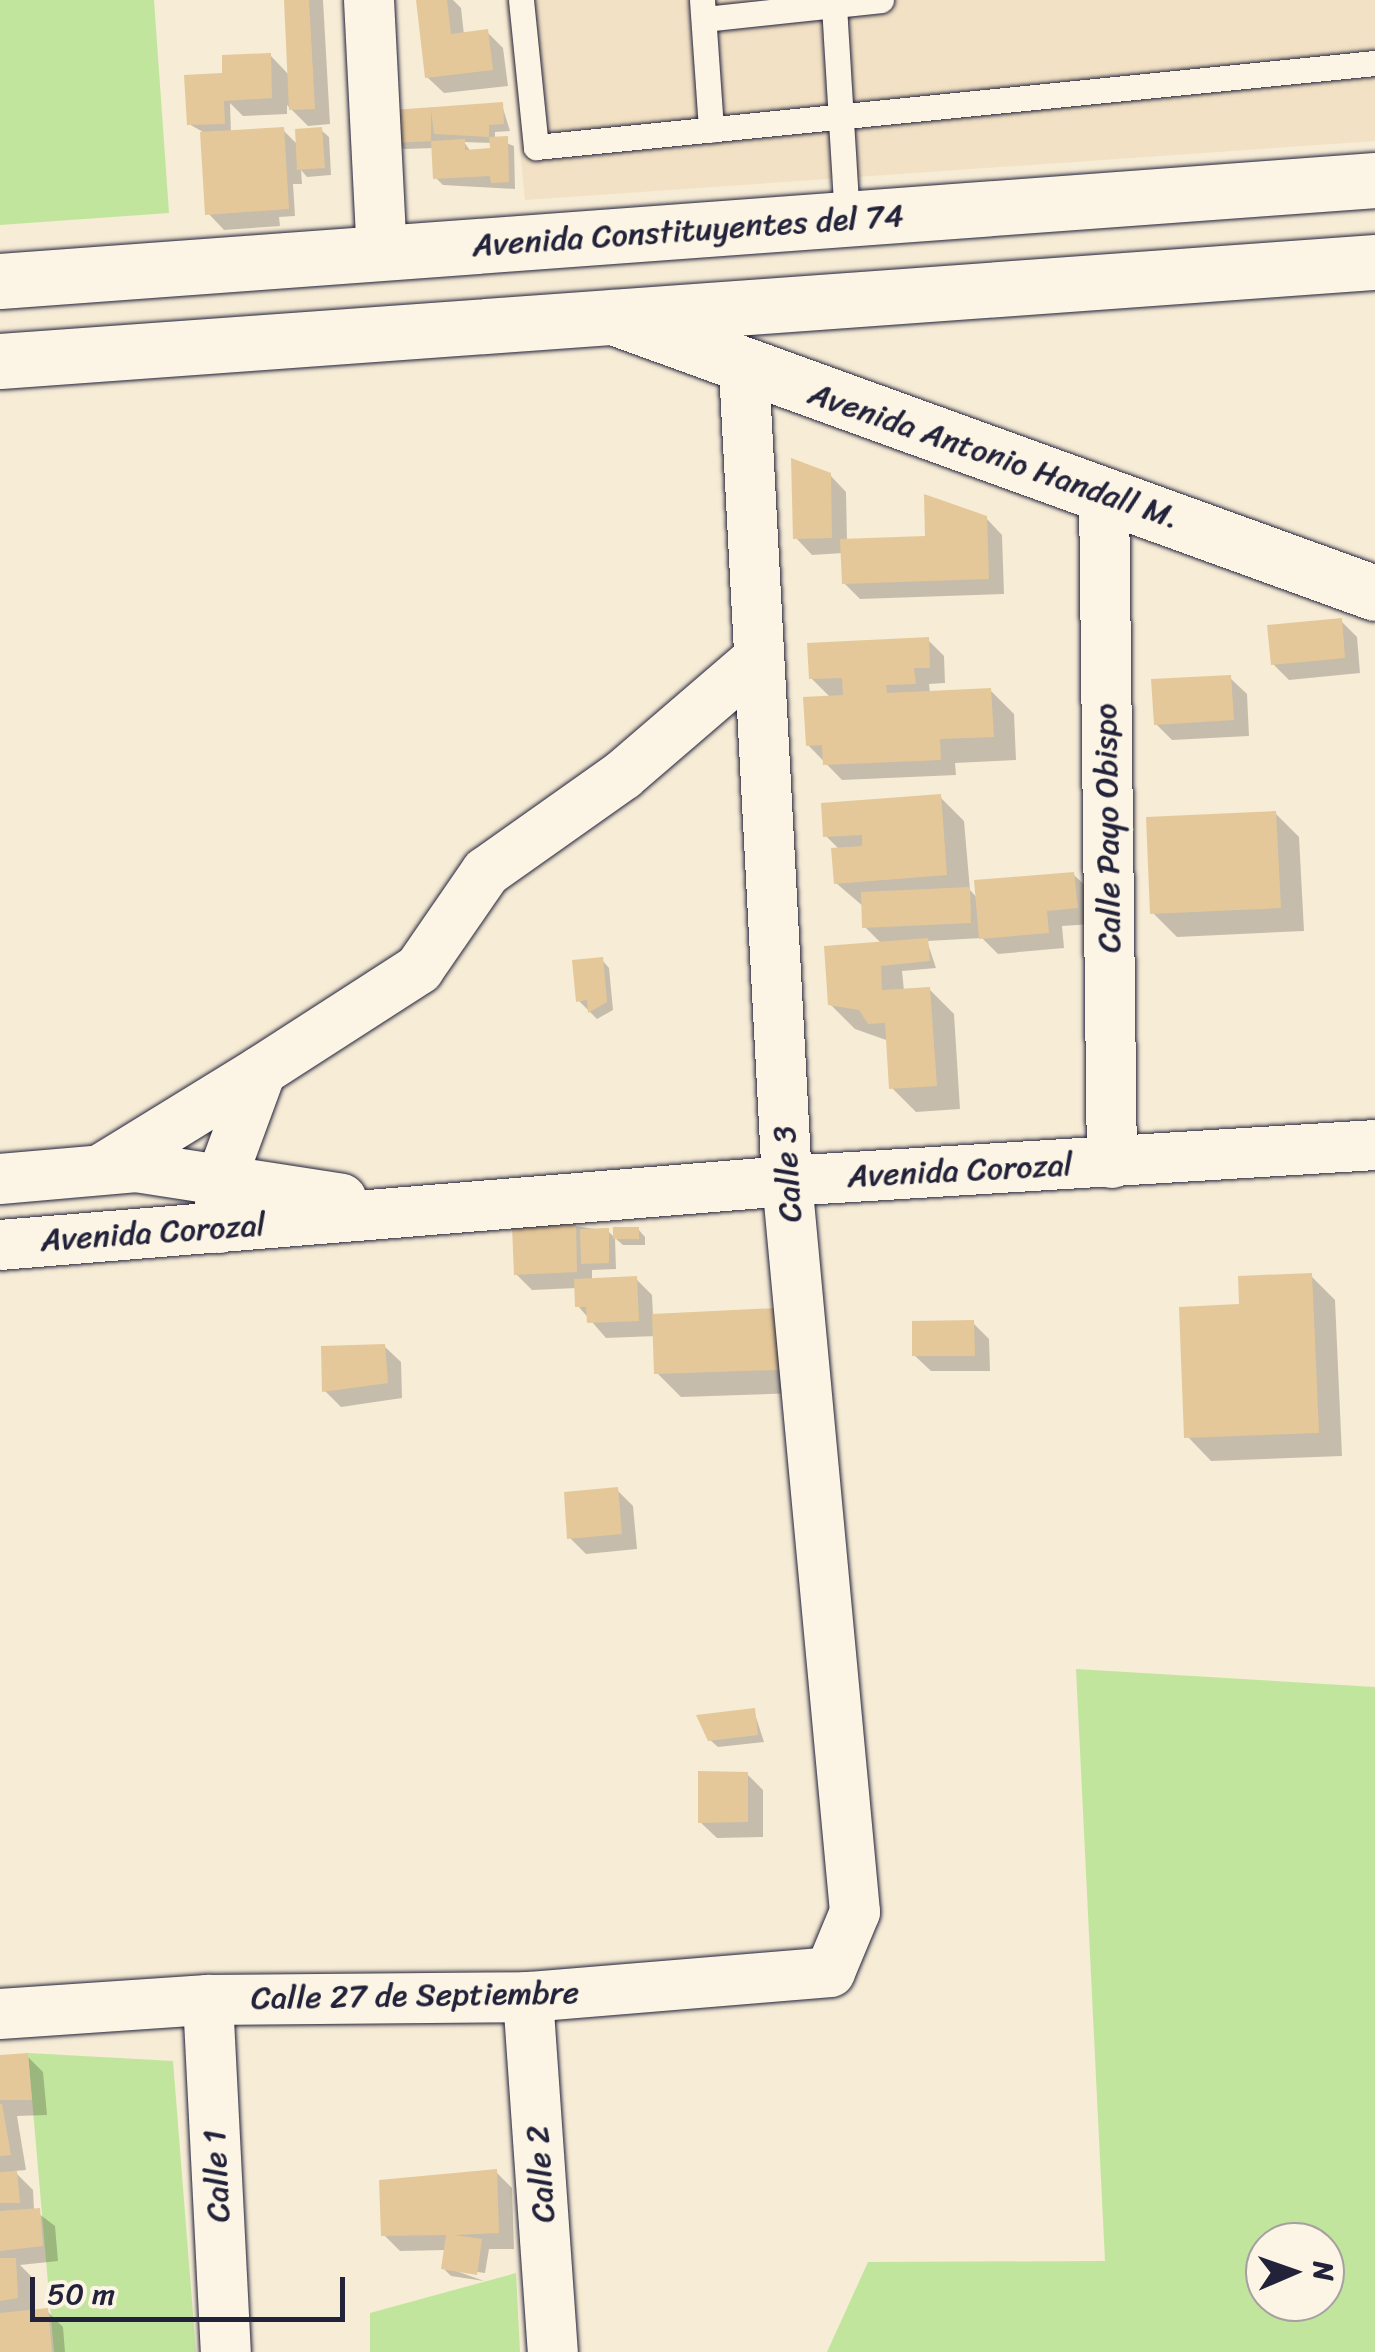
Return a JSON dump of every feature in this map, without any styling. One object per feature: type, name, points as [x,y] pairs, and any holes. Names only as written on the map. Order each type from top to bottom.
[{"type":"main road","name":"Avenida Constituyentes del 74","points":[[0,282],[1375,180]]},
{"type":"main road","points":[[0,360],[1375,262]]},
{"type":"main road","name":"Avenida Antonio Handall M.","points":[[613,317],[744,369],[1104,493],[1375,594]]},
{"type":"street","points":[[369,0],[382,254]]},
{"type":"street","name":"Calle 3","points":[[744,369],[787,1181],[855,1912],[830,1972]]},
{"type":"street","name":"Calle Payo Obispo","points":[[1104,493],[1112,1162]]},
{"type":"street","points":[[100,1170],[419,969],[486,872],[623,775],[759,658]]},
{"type":"street","points":[[220,1204],[261,1071]]},
{"type":"street","name":"Avenida Corozal","points":[[0,1245],[220,1204],[426,1212],[787,1181],[1375,1145]]},
{"type":"street","name":"Avenida Corozal","points":[[0,1178],[136,1167],[220,1204]]},
{"type":"street","name":"Calle 27 de Septiembre","points":[[0,2014],[208,2000],[528,1997],[830,1972]]},
{"type":"street","name":"Calle 2","points":[[528,1997],[553,2352]]},
{"type":"street","name":"Calle 1","points":[[208,2000],[226,2352]]},
{"type":"lane","points":[[521,0],[536,147],[1375,63]]},
{"type":"lane","points":[[711,130],[703,9],[834,6],[881,0]]},
{"type":"lane","points":[[834,6],[847,219]]},
{"type":"shaded area","points":[[505,0],[1375,0],[1375,141],[525,200]]},
{"type":"green space","points":[[0,0],[154,0],[169,213],[0,225]]},
{"type":"green space","points":[[1076,1669],[1375,1687],[1375,2352],[827,2352],[868,2262],[1105,2261]]},
{"type":"green space","points":[[28,2053],[173,2061],[196,2352],[54,2352]]},
{"type":"green space","points":[[516,2273],[520,2352],[370,2352],[370,2313]]},
{"type":"building","points":[[284,0],[309,0],[315,109],[289,110]]},
{"type":"building","points":[[416,0],[447,0],[451,34],[488,29],[493,70],[425,78]]},
{"type":"building","points":[[271,53],[272,98],[224,101],[225,124],[187,125],[184,75],[222,73],[222,55]]},
{"type":"building","points":[[503,102],[504,124],[489,125],[489,137],[434,134],[431,110],[431,141],[394,143],[393,110]]},
{"type":"building","points":[[284,127],[289,209],[205,215],[200,132]]},
{"type":"building","points":[[322,127],[325,168],[297,170],[295,129]]},
{"type":"building","points":[[508,136],[509,182],[491,183],[490,176],[433,179],[431,141],[465,139],[465,150],[490,148],[489,137]]},
{"type":"building","points":[[791,458],[831,473],[832,538],[793,539]]},
{"type":"building","points":[[924,494],[987,516],[989,579],[842,584],[840,539],[925,536]]},
{"type":"building","points":[[1342,618],[1345,658],[1271,665],[1267,625]]},
{"type":"building","points":[[929,637],[930,668],[914,668],[916,684],[886,685],[887,693],[991,688],[994,737],[940,739],[941,760],[823,765],[822,745],[806,746],[803,697],[843,695],[842,678],[809,679],[807,643]]},
{"type":"building","points":[[1231,675],[1234,720],[1154,725],[1151,679]]},
{"type":"building","points":[[941,794],[947,875],[834,884],[831,848],[862,846],[862,835],[823,837],[821,803]]},
{"type":"building","points":[[1276,811],[1281,908],[1150,914],[1146,817]]},
{"type":"building","points":[[1074,872],[1078,908],[1047,911],[1049,933],[979,939],[974,880]]},
{"type":"building","points":[[970,887],[971,923],[862,928],[861,892]]},
{"type":"building","points":[[928,938],[930,961],[881,966],[882,990],[930,987],[937,1086],[889,1089],[885,1023],[868,1024],[859,1010],[828,1005],[824,946]]},
{"type":"building","points":[[603,957],[607,1002],[588,1013],[587,1000],[576,1002],[572,960]]},
{"type":"building","points":[[576,1224],[577,1272],[514,1275],[512,1226]]},
{"type":"building","points":[[613,1227],[639,1227],[639,1239],[613,1239]]},
{"type":"building","points":[[609,1228],[609,1263],[581,1264],[580,1229]]},
{"type":"building","points":[[1312,1273],[1319,1433],[1184,1438],[1179,1307],[1239,1304],[1238,1276]]},
{"type":"building","points":[[637,1276],[639,1321],[587,1323],[586,1307],[575,1307],[574,1279]]},
{"type":"building","points":[[797,1307],[803,1369],[654,1374],[652,1314]]},
{"type":"building","points":[[974,1320],[975,1356],[912,1356],[912,1321]]},
{"type":"building","points":[[385,1344],[388,1383],[322,1392],[321,1346]]},
{"type":"building","points":[[618,1487],[622,1534],[567,1539],[564,1492]]},
{"type":"building","points":[[755,1708],[758,1735],[708,1741],[696,1715]]},
{"type":"building","points":[[698,1771],[748,1772],[748,1822],[698,1823]]},
{"type":"building","points":[[28,2053],[32,2100],[0,2100],[0,2055]]},
{"type":"building","points":[[2,2104],[11,2155],[0,2156]]},
{"type":"building","points":[[497,2169],[499,2233],[454,2235],[482,2239],[477,2275],[441,2269],[446,2235],[381,2236],[379,2180]]},
{"type":"building","points":[[17,2171],[20,2203],[0,2203],[0,2172]]},
{"type":"building","points":[[40,2208],[43,2246],[0,2251],[0,2211]]},
{"type":"building","points":[[0,2258],[16,2258],[18,2298],[0,2301]]},
{"type":"building","points":[[48,2308],[52,2352],[0,2352],[0,2313]]}]
